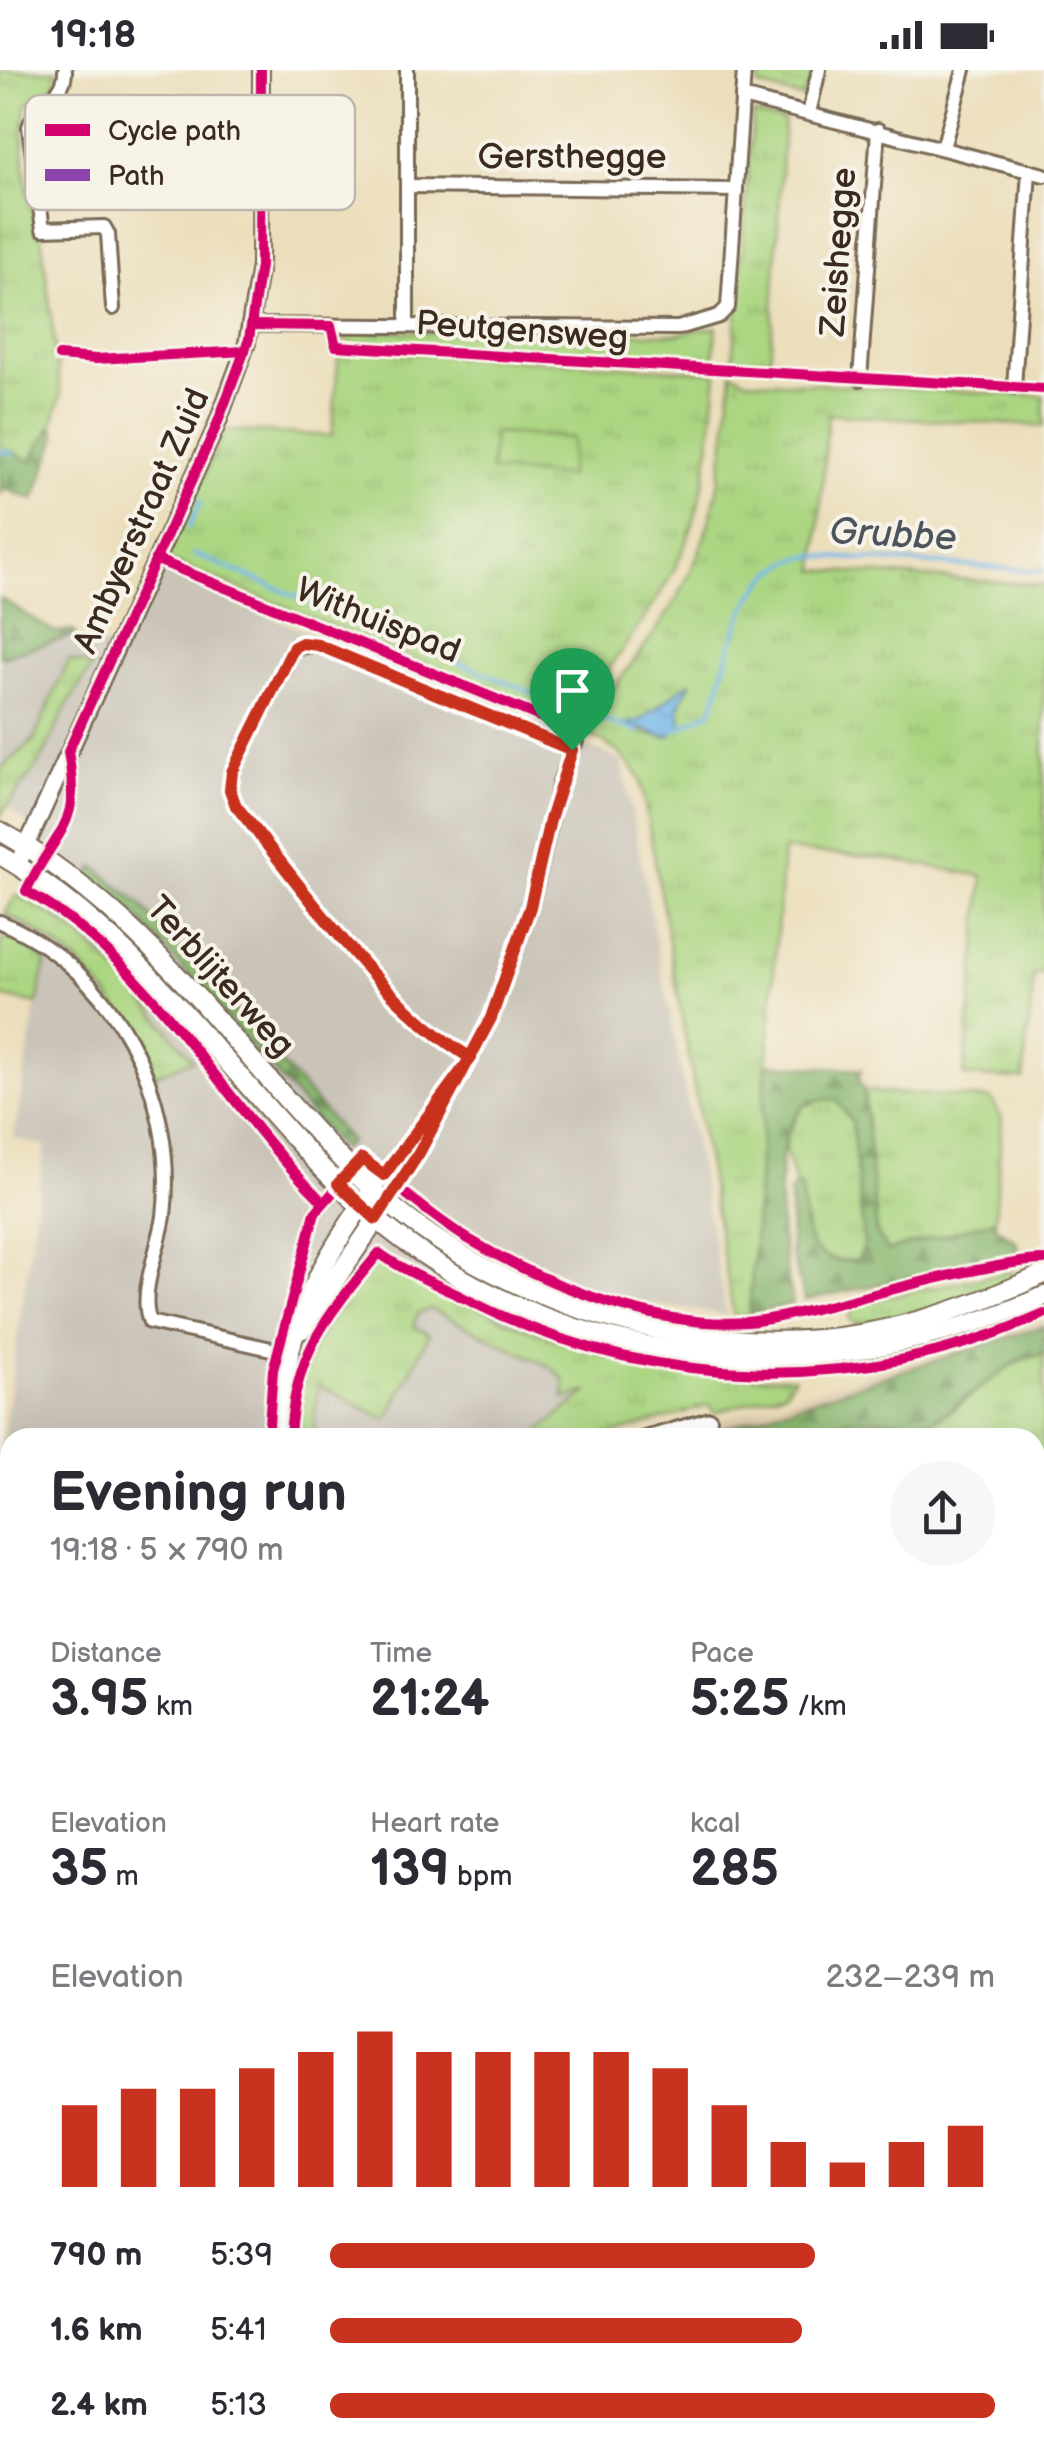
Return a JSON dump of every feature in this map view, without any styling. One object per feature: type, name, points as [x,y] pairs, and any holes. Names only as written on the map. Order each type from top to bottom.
[{"type":"main road","name":"Terblijterweg","points":[[0,831],[96,893],[147,940],[373,1190],[466,1257],[571,1305],[684,1333],[798,1348]]},
{"type":"main road","name":"Terblijterweg","points":[[0,854],[75,904],[133,955],[288,1132],[361,1206],[471,1284],[574,1327],[680,1352],[798,1348]]},
{"type":"main road","points":[[279,1428],[289,1353],[307,1292],[373,1190]]},
{"type":"main road","points":[[289,1353],[319,1300],[388,1203]]},
{"type":"main road","points":[[798,1348],[916,1321],[1044,1274]]},
{"type":"main road","points":[[798,1348],[923,1340],[1044,1296]]},
{"type":"street","points":[[53,95],[64,85],[65,70]]},
{"type":"street","name":"Ambyerstraat Zuid","points":[[262,70],[262,95]]},
{"type":"street","points":[[407,70],[408,326]]},
{"type":"street","points":[[252,325],[678,328],[720,316],[728,307],[744,70]]},
{"type":"street","points":[[810,113],[818,70]]},
{"type":"street","points":[[943,148],[964,70]]},
{"type":"street","points":[[742,97],[1044,175]]},
{"type":"street","name":"Zeishegge","points":[[860,379],[878,130]]},
{"type":"street","points":[[1014,387],[1029,171]]},
{"type":"street","name":"Gersthegge","points":[[408,186],[736,190]]},
{"type":"street","points":[[40,210],[43,229],[104,227],[108,234],[113,308]]},
{"type":"street","name":"Ambyerstraat Zuid","points":[[18,865],[229,396],[252,325],[260,210]]},
{"type":"street","points":[[471,1058],[420,1024],[354,948],[236,806],[230,790],[232,772],[294,647],[302,643],[318,645],[572,750]]},
{"type":"street","points":[[388,1203],[471,1058],[518,948],[579,733]]},
{"type":"street","points":[[0,922],[45,946],[93,987],[129,1037],[148,1078],[161,1124],[166,1171],[162,1230],[147,1304],[150,1322],[289,1353]]},
{"type":"street","points":[[373,1190],[445,1098]]},
{"type":"street","points":[[679,1428],[710,1419]]},
{"type":"shaded area","points":[[158,571],[622,761],[727,1315],[639,1302],[592,1390],[543,1428],[4,1428],[45,1146],[14,1138],[39,989],[0,971],[0,941],[45,841],[0,799],[0,657],[76,635],[123,652]]},
{"type":"shaded area","points":[[1044,1320],[1044,1428],[695,1428],[868,1374],[958,1353]]},
{"type":"green space","points":[[0,70],[57,70],[54,86],[40,95],[25,95],[24,153],[25,210],[32,210],[36,234],[41,234],[61,395],[52,427],[29,462],[12,451],[0,450]]},
{"type":"green space","points":[[759,70],[815,70],[803,98],[759,86]]},
{"type":"green space","points":[[753,114],[784,121],[770,364],[733,361]]},
{"type":"green space","points":[[717,327],[713,363],[353,344],[337,337],[340,331],[674,334]]},
{"type":"green space","points":[[339,348],[717,372],[705,476],[683,551],[660,594],[575,724],[166,559],[225,430],[332,436]]},
{"type":"green space","points":[[732,372],[747,380],[1044,396],[1044,426],[828,414],[816,570],[1044,585],[1044,974],[1034,974],[1023,1079],[964,1076],[983,876],[882,858],[783,850],[749,1314],[734,1318],[641,781],[618,752],[585,733],[672,606],[695,561],[719,482]],"holes":[[[690,682],[679,706],[681,725],[667,737],[641,733],[626,724],[641,720]]]},
{"type":"green space","points":[[52,427],[57,436],[34,500],[4,488],[0,494],[0,450],[12,451],[29,461]]},
{"type":"green space","points":[[493,433],[572,438],[569,476],[491,471]]},
{"type":"green space","points":[[0,598],[54,632],[74,631],[76,635],[0,657]]},
{"type":"green space","points":[[69,660],[92,666],[65,709],[43,757],[0,816],[0,769],[33,741]]},
{"type":"green space","points":[[95,867],[140,904],[350,1141],[342,1149],[133,912],[88,875]]},
{"type":"green space","points":[[16,895],[66,924],[90,945],[193,1060],[154,1075],[128,1025],[95,981],[54,943],[5,914]]},
{"type":"green space","points":[[20,940],[46,961],[37,1004],[0,996],[0,942]]},
{"type":"green space","points":[[766,1064],[861,1070],[858,1079],[864,1091],[877,1233],[887,1251],[995,1220],[996,1227],[1016,1241],[1019,1254],[805,1300],[791,1253],[790,1193],[796,1185],[801,1186],[806,1229],[816,1250],[838,1261],[857,1261],[864,1245],[852,1122],[837,1101],[811,1102],[794,1118],[784,1145],[780,1179],[780,1216],[793,1304],[749,1314]]},
{"type":"green space","points":[[864,1091],[991,1099],[1002,1119],[995,1220],[887,1251],[877,1233]]},
{"type":"green space","points":[[827,1098],[837,1101],[852,1122],[864,1245],[857,1261],[830,1259],[816,1253],[808,1241],[806,1220],[785,1150],[787,1135],[803,1106]]},
{"type":"green space","points":[[384,1261],[484,1310],[581,1348],[681,1371],[794,1377],[785,1391],[714,1413],[710,1405],[634,1428],[543,1428],[589,1391],[564,1399],[565,1381],[553,1368],[431,1309],[417,1314],[414,1327],[429,1334],[387,1420],[318,1385],[314,1428],[294,1428],[300,1385],[316,1343],[374,1264]]},
{"type":"green space","points":[[1012,1271],[1014,1278],[945,1305],[865,1322],[854,1323],[849,1318],[853,1306],[867,1301]]},
{"type":"green space","points":[[1044,1326],[1044,1355],[1023,1357],[932,1421],[846,1419],[829,1428],[724,1428]]},
{"type":"green space","points":[[1044,1355],[1044,1428],[828,1428],[847,1420],[905,1424],[932,1421],[1028,1358]]},
{"type":"water","points":[[691,681],[679,706],[681,725],[667,737],[625,724],[641,720]]},
{"type":"waterway","points":[[0,451],[13,453]]},
{"type":"waterway","name":"Grubbe","points":[[189,527],[201,501]]},
{"type":"waterway","name":"Grubbe","points":[[194,554],[386,633]]},
{"type":"waterway","name":"Grubbe","points":[[673,731],[712,711],[742,615],[769,575],[789,562],[813,556],[1044,571]]},
{"type":"waterway","name":"Grubbe","points":[[409,642],[569,708]]},
{"type":"waterway","name":"Grubbe","points":[[602,720],[639,731]]},
{"type":"cycle path","points":[[261,70],[261,95]]},
{"type":"cycle path","points":[[260,210],[260,266],[249,339],[216,427],[68,752],[72,797],[69,813],[26,891],[71,920],[149,994],[251,1121],[322,1201]]},
{"type":"cycle path","name":"Peutgensweg","points":[[252,325],[331,326],[336,346],[1044,389]]},
{"type":"cycle path","points":[[59,356],[96,359],[245,351]]},
{"type":"cycle path","name":"Withuispad","points":[[155,559],[579,733]]},
{"type":"cycle path","points":[[269,1428],[273,1370],[315,1213],[362,1159],[451,1228],[533,1273],[611,1303],[692,1321],[732,1323],[769,1319],[950,1275],[1044,1260]]},
{"type":"cycle path","points":[[291,1428],[298,1382],[316,1337],[379,1253],[421,1278],[536,1330],[608,1352],[680,1366],[754,1372],[827,1370],[900,1360],[973,1341],[1044,1314]]},
{"type":"route","points":[[572,750],[318,645],[302,643],[294,647],[232,772],[230,790],[236,806],[366,962],[420,1024],[471,1058],[445,1098],[384,1175],[362,1159],[338,1184],[376,1219],[419,1153],[445,1098],[471,1058],[491,1018],[530,907],[560,782],[572,750]]}]
